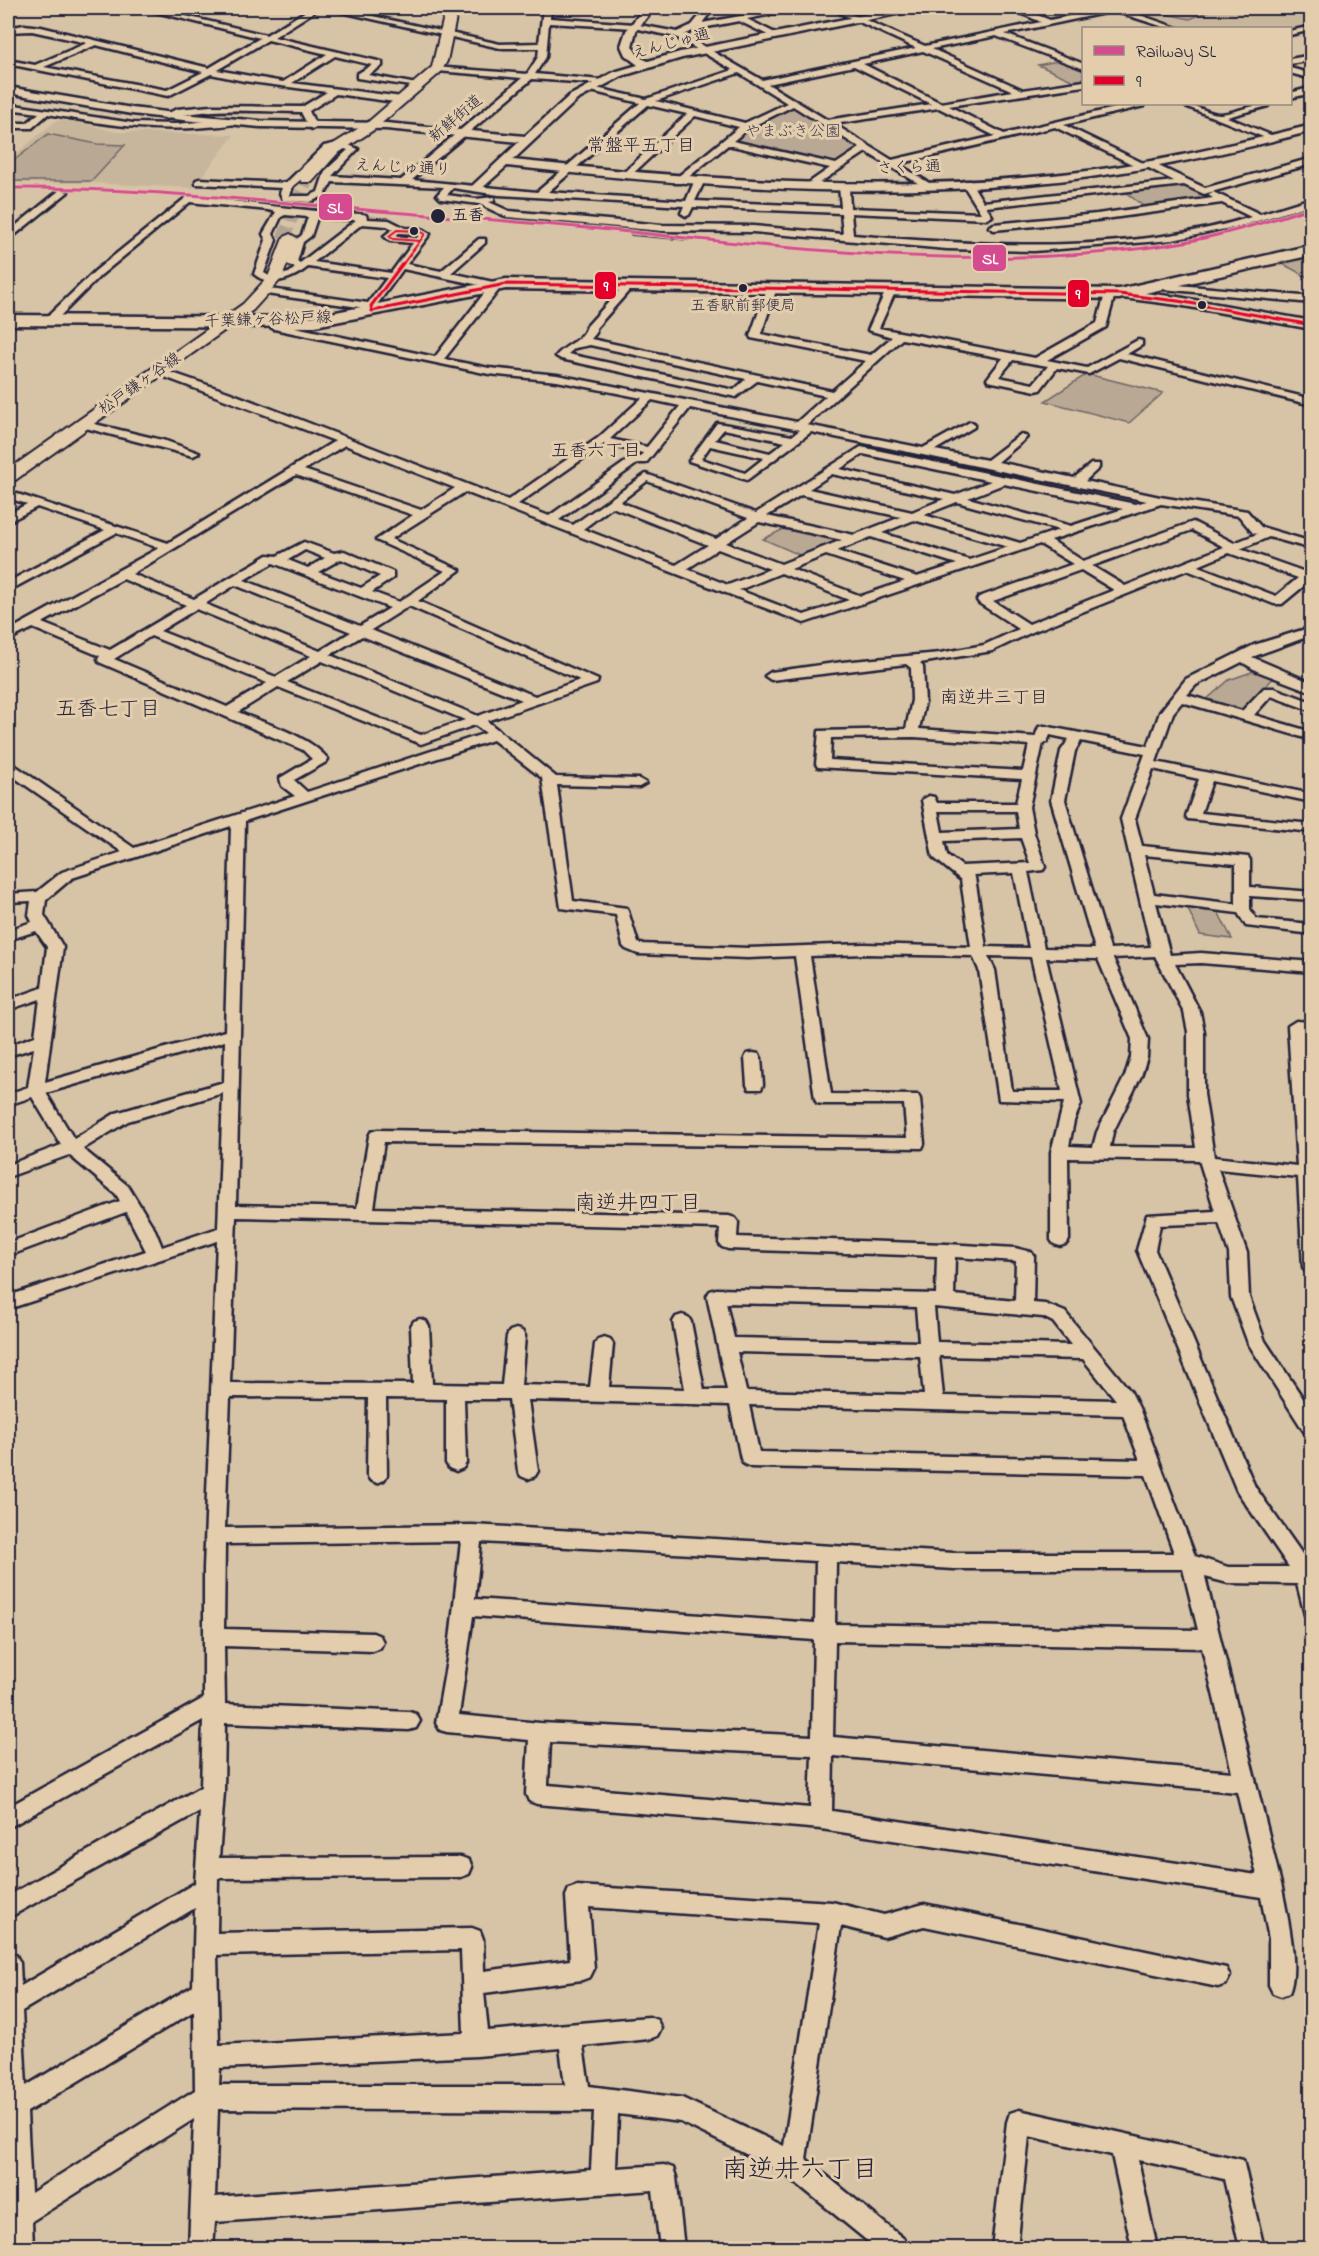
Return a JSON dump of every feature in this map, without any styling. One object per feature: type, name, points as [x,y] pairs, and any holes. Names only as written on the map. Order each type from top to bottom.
[{"type":"main road","points":[[310,180],[344,145],[371,126],[437,69],[441,61],[452,8]]},
{"type":"main road","points":[[269,280],[287,238]]},
{"type":"main road","name":"千葉鎌ヶ谷松戸線","points":[[8,320],[227,323],[329,320],[371,308],[495,285],[629,285],[1114,294],[1311,250]]},
{"type":"main road","name":"松戸鎌ヶ谷線","points":[[8,477],[227,323],[248,307],[269,280]]},
{"type":"street","points":[[144,8],[186,14],[268,37],[379,63],[360,76],[418,85]]},
{"type":"street","points":[[8,63],[168,93],[210,71],[316,8]]},
{"type":"street","points":[[328,8],[500,46],[545,45]]},
{"type":"street","name":"新鮮街道","points":[[403,183],[529,78],[537,67],[545,45],[547,8]]},
{"type":"street","points":[[647,65],[628,53],[625,45],[627,36],[649,8]]},
{"type":"street","points":[[695,27],[710,8]]},
{"type":"street","points":[[678,34],[695,27],[793,8]]},
{"type":"street","points":[[834,8],[1021,92]]},
{"type":"street","name":"えんじゅ通","points":[[476,188],[558,111],[596,85],[647,65],[707,50],[911,8]]},
{"type":"street","points":[[1013,8],[1049,22]]},
{"type":"street","points":[[761,83],[1115,8],[1170,27]]},
{"type":"street","points":[[1293,8],[1311,14]]},
{"type":"street","points":[[740,18],[774,36]]},
{"type":"street","points":[[547,20],[593,19],[678,34],[926,185]]},
{"type":"street","points":[[8,24],[96,42],[210,71],[402,100]]},
{"type":"street","points":[[8,30],[19,26]]},
{"type":"street","points":[[1292,33],[1311,28]]},
{"type":"street","points":[[996,33],[1082,67]]},
{"type":"street","points":[[36,68],[96,42]]},
{"type":"street","points":[[285,84],[334,53]]},
{"type":"street","points":[[1292,62],[1311,57]]},
{"type":"street","points":[[855,63],[1002,136]]},
{"type":"street","points":[[526,66],[537,67]]},
{"type":"street","points":[[437,69],[596,85],[646,102],[746,126]]},
{"type":"street","points":[[539,195],[646,102],[740,70]]},
{"type":"street","points":[[1292,71],[1311,77]]},
{"type":"street","points":[[826,123],[1082,83]]},
{"type":"street","points":[[8,90],[166,116],[312,126],[371,126],[527,140]]},
{"type":"street","points":[[1292,95],[1311,90]]},
{"type":"street","points":[[166,116],[173,112],[222,108],[304,110],[335,91]]},
{"type":"street","points":[[678,181],[746,126],[793,103]]},
{"type":"street","points":[[892,163],[1137,105]]},
{"type":"street","points":[[1187,105],[1274,138]]},
{"type":"street","points":[[1219,117],[1261,105]]},
{"type":"street","points":[[8,107],[84,117],[115,124],[162,127],[233,122]]},
{"type":"street","points":[[304,110],[312,126]]},
{"type":"street","points":[[8,125],[29,126],[45,112]]},
{"type":"street","points":[[625,176],[693,113]]},
{"type":"street","points":[[1056,124],[1260,218]]},
{"type":"street","name":"さくら通","points":[[504,162],[678,181],[844,187],[926,185],[1051,176],[1144,164],[1310,129]]},
{"type":"street","points":[[725,142],[837,167]]},
{"type":"street","points":[[344,145],[354,149],[328,173],[329,179],[321,194],[312,199],[286,198],[285,192],[288,186],[326,149],[344,145]]},
{"type":"street","points":[[810,186],[866,148]]},
{"type":"street","points":[[1204,191],[1311,161]]},
{"type":"street","name":"えんじゅ通り","points":[[329,179],[689,204],[987,216]]},
{"type":"street","points":[[199,182],[288,186]]},
{"type":"street","points":[[680,228],[699,182]]},
{"type":"street","points":[[981,205],[1185,182]]},
{"type":"street","points":[[967,183],[1007,248]]},
{"type":"street","points":[[451,186],[442,195],[444,197],[483,202],[507,214],[662,228],[753,229],[947,246],[1007,248],[1062,247],[1138,241],[1197,233],[1260,218],[1311,201]]},
{"type":"street","points":[[844,187],[848,238]]},
{"type":"street","points":[[8,236],[63,192]]},
{"type":"street","points":[[483,202],[491,200],[499,192]]},
{"type":"street","points":[[50,320],[98,273],[188,199],[268,207],[284,212],[311,215],[363,217],[288,277],[269,280]]},
{"type":"street","points":[[994,227],[1097,217],[1222,200]]},
{"type":"street","points":[[284,212],[277,216],[268,234],[271,240],[258,274],[269,280],[371,308],[420,241],[389,237],[393,231],[400,230],[389,224],[360,221]]},
{"type":"street","points":[[311,215],[313,218],[306,236],[299,241],[292,264],[394,276]]},
{"type":"street","points":[[444,274],[482,241]]},
{"type":"street","points":[[401,266],[495,285],[494,291],[437,361]]},
{"type":"street","points":[[583,342],[591,333],[591,328],[629,285]]},
{"type":"street","points":[[1156,286],[1311,300]]},
{"type":"street","points":[[772,288],[755,336],[874,359]]},
{"type":"street","points":[[891,290],[873,330],[1089,371],[1138,343]]},
{"type":"street","points":[[1037,361],[1102,325],[1114,294],[1178,301],[1311,325]]},
{"type":"street","points":[[271,323],[278,327],[437,361],[489,371],[557,378],[1025,471],[1160,501],[1243,513],[1257,530],[1311,546]]},
{"type":"street","points":[[794,440],[721,426],[695,461],[747,477],[794,440],[835,395],[900,335]]},
{"type":"street","points":[[755,377],[736,394],[561,356],[572,345],[583,342],[755,377],[835,395]]},
{"type":"street","points":[[1119,355],[1311,402]]},
{"type":"street","points":[[1010,356],[992,379],[1036,388],[1054,365]]},
{"type":"street","points":[[159,371],[224,394],[804,619],[1160,501]]},
{"type":"street","points":[[509,505],[602,440],[649,397]]},
{"type":"street","points":[[549,521],[650,451],[687,404]]},
{"type":"street","points":[[82,424],[162,443],[193,453]]},
{"type":"street","points":[[925,451],[970,425]]},
{"type":"street","points":[[989,464],[1021,437]]},
{"type":"street","points":[[602,440],[650,451]]},
{"type":"street","points":[[8,636],[169,547],[343,441]]},
{"type":"street","points":[[707,442],[772,457]]},
{"type":"street","points":[[880,454],[892,445]]},
{"type":"street","points":[[678,569],[861,450],[1137,508]]},
{"type":"street","points":[[1077,482],[1095,466]]},
{"type":"street","points":[[831,470],[958,499],[1072,530]]},
{"type":"street","points":[[296,471],[422,514]]},
{"type":"street","points":[[730,590],[1025,471]]},
{"type":"street","points":[[574,530],[646,477],[758,518],[855,539]]},
{"type":"street","points":[[229,712],[404,604],[454,570],[382,540],[463,488]]},
{"type":"street","points":[[800,491],[914,516],[1021,547]]},
{"type":"street","points":[[8,494],[169,547]]},
{"type":"street","points":[[612,503],[861,600]]},
{"type":"street","points":[[8,519],[35,504]]},
{"type":"street","points":[[1028,629],[983,600],[1193,526],[1231,548],[1307,577],[1278,601],[1188,566]]},
{"type":"street","points":[[8,587],[113,530]]},
{"type":"street","points":[[871,533],[969,564]]},
{"type":"street","points":[[771,676],[842,666],[910,661],[987,648],[1028,629],[1267,534]]},
{"type":"street","points":[[1042,540],[1124,591]]},
{"type":"street","points":[[279,560],[304,546],[335,557]]},
{"type":"street","points":[[826,551],[917,581]]},
{"type":"street","points":[[309,572],[340,554],[389,575],[362,593]]},
{"type":"street","points":[[150,631],[421,740],[592,680],[404,604],[362,593],[272,558],[236,581],[195,604],[150,631],[110,655],[104,659],[308,747],[310,751],[322,758],[320,761],[287,778],[287,783],[305,797]]},
{"type":"street","points":[[8,572],[22,579]]},
{"type":"street","points":[[122,573],[477,720],[549,777],[566,905],[622,911],[631,946],[638,949],[1037,952],[1201,958],[1311,967]]},
{"type":"street","points":[[236,581],[534,700]]},
{"type":"street","points":[[32,623],[110,655]]},
{"type":"street","points":[[1311,631],[1259,648],[1191,682],[1167,712],[1128,819],[1162,956],[1192,1012],[1196,1032],[1196,1094],[1206,1158],[1238,1253],[1240,1297],[1257,1343],[1311,1425]]},
{"type":"street","points":[[1241,656],[1262,668],[1311,688]]},
{"type":"street","points":[[910,661],[917,667],[918,700],[912,733]]},
{"type":"street","points":[[1245,716],[1269,691],[1311,707]]},
{"type":"street","points":[[1180,697],[1311,736]]},
{"type":"street","points":[[1027,775],[823,764],[824,734],[912,733],[1037,741],[1042,739],[1044,730],[1077,736],[1207,776],[1311,798]]},
{"type":"street","points":[[8,898],[40,896],[67,875],[494,735]]},
{"type":"street","points":[[1077,736],[1068,751],[1058,800],[1104,954],[1140,1039],[1139,1056],[1133,1076],[1105,1132],[1100,1153]]},
{"type":"street","points":[[958,871],[1038,867],[1027,833],[1022,807],[1027,775],[1037,741]]},
{"type":"street","points":[[8,767],[132,853]]},
{"type":"street","points":[[1207,776],[1193,816],[1311,828]]},
{"type":"street","points":[[549,781],[639,783]]},
{"type":"street","points":[[1022,807],[929,803],[940,857],[968,878],[979,952],[987,970],[1005,1096],[1071,1096]]},
{"type":"street","points":[[196,2247],[203,2210],[208,2056],[205,1992],[207,1879],[213,1792],[216,1536],[238,820]]},
{"type":"street","points":[[935,837],[1027,833]]},
{"type":"street","points":[[1136,850],[1243,860],[1243,909],[1251,923],[1311,929]]},
{"type":"street","points":[[1020,868],[1037,952],[1073,1104],[1063,1123],[1059,1152],[1062,1218],[1060,1240]]},
{"type":"street","points":[[1243,891],[1311,896]]},
{"type":"street","points":[[40,896],[36,913],[39,925],[55,947],[36,1090],[71,1148],[122,1190],[146,1230],[156,1254]]},
{"type":"street","points":[[1148,898],[1243,909]]},
{"type":"street","points":[[8,935],[39,925]]},
{"type":"street","points":[[365,1213],[377,1136],[916,1144],[912,1099],[823,1099],[802,952]]},
{"type":"street","points":[[8,1005],[49,991]]},
{"type":"street","points":[[1311,1027],[1296,1026],[1309,1173],[1311,1267]]},
{"type":"street","points":[[8,1100],[232,1034]]},
{"type":"street","points":[[8,1051],[43,1039]]},
{"type":"street","points":[[753,1058],[755,1085]]},
{"type":"street","points":[[8,1171],[71,1148],[122,1117],[231,1084]]},
{"type":"street","points":[[1059,1152],[1206,1158],[1309,1173]]},
{"type":"street","points":[[8,1250],[130,1204]]},
{"type":"street","points":[[226,1212],[729,1222],[728,1244],[946,1250],[1025,1256],[1024,1308]]},
{"type":"street","points":[[1224,1217],[1153,1219],[1146,1250],[1247,1491],[1309,1576],[1311,1609]]},
{"type":"street","points":[[8,1308],[156,1254],[226,1232]]},
{"type":"street","points":[[945,1301],[946,1250]]},
{"type":"street","points":[[1152,1468],[751,1459],[716,1296],[945,1301],[1024,1308],[1045,1311],[1059,1317],[1124,1397],[1130,1408],[1189,1563],[1271,1887],[1280,1939],[1281,1985]]},
{"type":"street","points":[[924,1300],[934,1402]]},
{"type":"street","points":[[682,1322],[696,1396]]},
{"type":"street","points":[[420,1326],[423,1391]]},
{"type":"street","points":[[516,1336],[514,1392],[528,1471]]},
{"type":"street","points":[[599,1394],[604,1344]]},
{"type":"street","points":[[727,1345],[1087,1352]]},
{"type":"street","points":[[221,1390],[514,1392],[1130,1408]]},
{"type":"street","points":[[377,1391],[377,1475]]},
{"type":"street","points":[[455,1392],[456,1463]]},
{"type":"street","points":[[216,1536],[471,1533],[954,1561],[1189,1563],[1228,1575],[1309,1576]]},
{"type":"street","points":[[471,1533],[447,1723],[540,1732],[823,1746],[1246,1783]]},
{"type":"street","points":[[821,1819],[826,1554]]},
{"type":"street","points":[[463,1606],[825,1632],[1210,1639]]},
{"type":"street","points":[[214,1637],[373,1642]]},
{"type":"street","points":[[8,1818],[214,1708],[409,1721]]},
{"type":"street","points":[[540,1732],[537,1794],[821,1819],[1271,1887]]},
{"type":"street","points":[[8,1908],[213,1792]]},
{"type":"street","points":[[8,2005],[207,1879],[461,1867]]},
{"type":"street","points":[[472,1984],[582,1969],[577,1896],[832,1914],[884,1926],[924,1915],[1218,1976]]},
{"type":"street","points":[[793,2164],[832,1914]]},
{"type":"street","points":[[206,1944],[472,1939],[472,1984],[477,2044]]},
{"type":"street","points":[[8,1963],[14,2218],[21,2248]]},
{"type":"street","points":[[11,2108],[205,1992]]},
{"type":"street","points":[[208,2056],[477,2044],[649,2028]]},
{"type":"street","points":[[570,2036],[579,2097]]},
{"type":"street","points":[[14,2218],[206,2097],[579,2097],[682,2110],[793,2164],[895,2248]]},
{"type":"street","points":[[603,2181],[606,2101]]},
{"type":"street","points":[[1004,2248],[1019,2122],[1234,2169],[1252,2248]]},
{"type":"street","points":[[1122,2144],[1144,2248]]},
{"type":"street","points":[[203,2210],[664,2177],[672,2248]]},
{"type":"shaded area","points":[[1122,8],[1288,8],[1311,16],[1311,25],[1292,30],[1292,27],[1178,27]]},
{"type":"shaded area","points":[[57,120],[78,122],[116,132],[234,135],[193,188],[93,183],[8,183],[8,158]]},
{"type":"green space","points":[[1136,8],[1216,8],[1190,19]]},
{"type":"green space","points":[[1062,60],[1082,68],[1082,81],[1076,82],[1038,65]]},
{"type":"green space","name":"やまぶき公園","points":[[794,106],[860,148],[834,164],[731,141],[747,129]]},
{"type":"green space","points":[[48,134],[97,144],[125,145],[92,181],[8,181],[8,165]]},
{"type":"green space","points":[[1183,184],[1214,199],[1146,208],[1125,192]]},
{"type":"green space","points":[[1302,256],[1311,260],[1311,279],[1279,262]]},
{"type":"green space","points":[[1087,374],[1163,393],[1129,423],[1045,401]]},
{"type":"green space","points":[[788,527],[845,539],[804,557],[763,539]]},
{"type":"green space","points":[[1257,670],[1274,677],[1245,710],[1206,700],[1229,680]]},
{"type":"green space","points":[[1187,907],[1217,910],[1232,939],[1200,935]]},
{"type":"tunnel","points":[[283,239],[307,179]]},
{"type":"railway","points":[[632,234],[689,239]]},
{"type":"rail line","name":"SL","points":[[8,188],[95,189],[182,194],[564,225],[840,252],[977,258],[1046,257],[1115,252],[1184,242],[1249,227],[1312,207]]},
{"type":"transit line","name":"9","points":[[397,230],[419,231],[425,234],[420,241],[393,239],[389,236],[397,230]]},
{"type":"transit line","name":"9","points":[[372,311],[371,306],[420,241]]},
{"type":"transit line","name":"9","points":[[372,311],[506,284],[1119,294],[1178,301],[1312,325]]},
{"type":"place","name":"五香","points":[[438,216]]},
{"type":"place","name":"五香駅前郵便局","points":[[743,288]]},
{"type":"district","name":"常盤平五丁目","points":[[641,147]]},
{"type":"district","name":"五香六丁目","points":[[596,452]]},
{"type":"district","name":"南逆井三丁目","points":[[994,699]]},
{"type":"district","name":"五香七丁目","points":[[108,710]]},
{"type":"district","name":"南逆井四丁目","points":[[638,1204]]},
{"type":"district","name":"南逆井六丁目","points":[[800,2171]]}]
